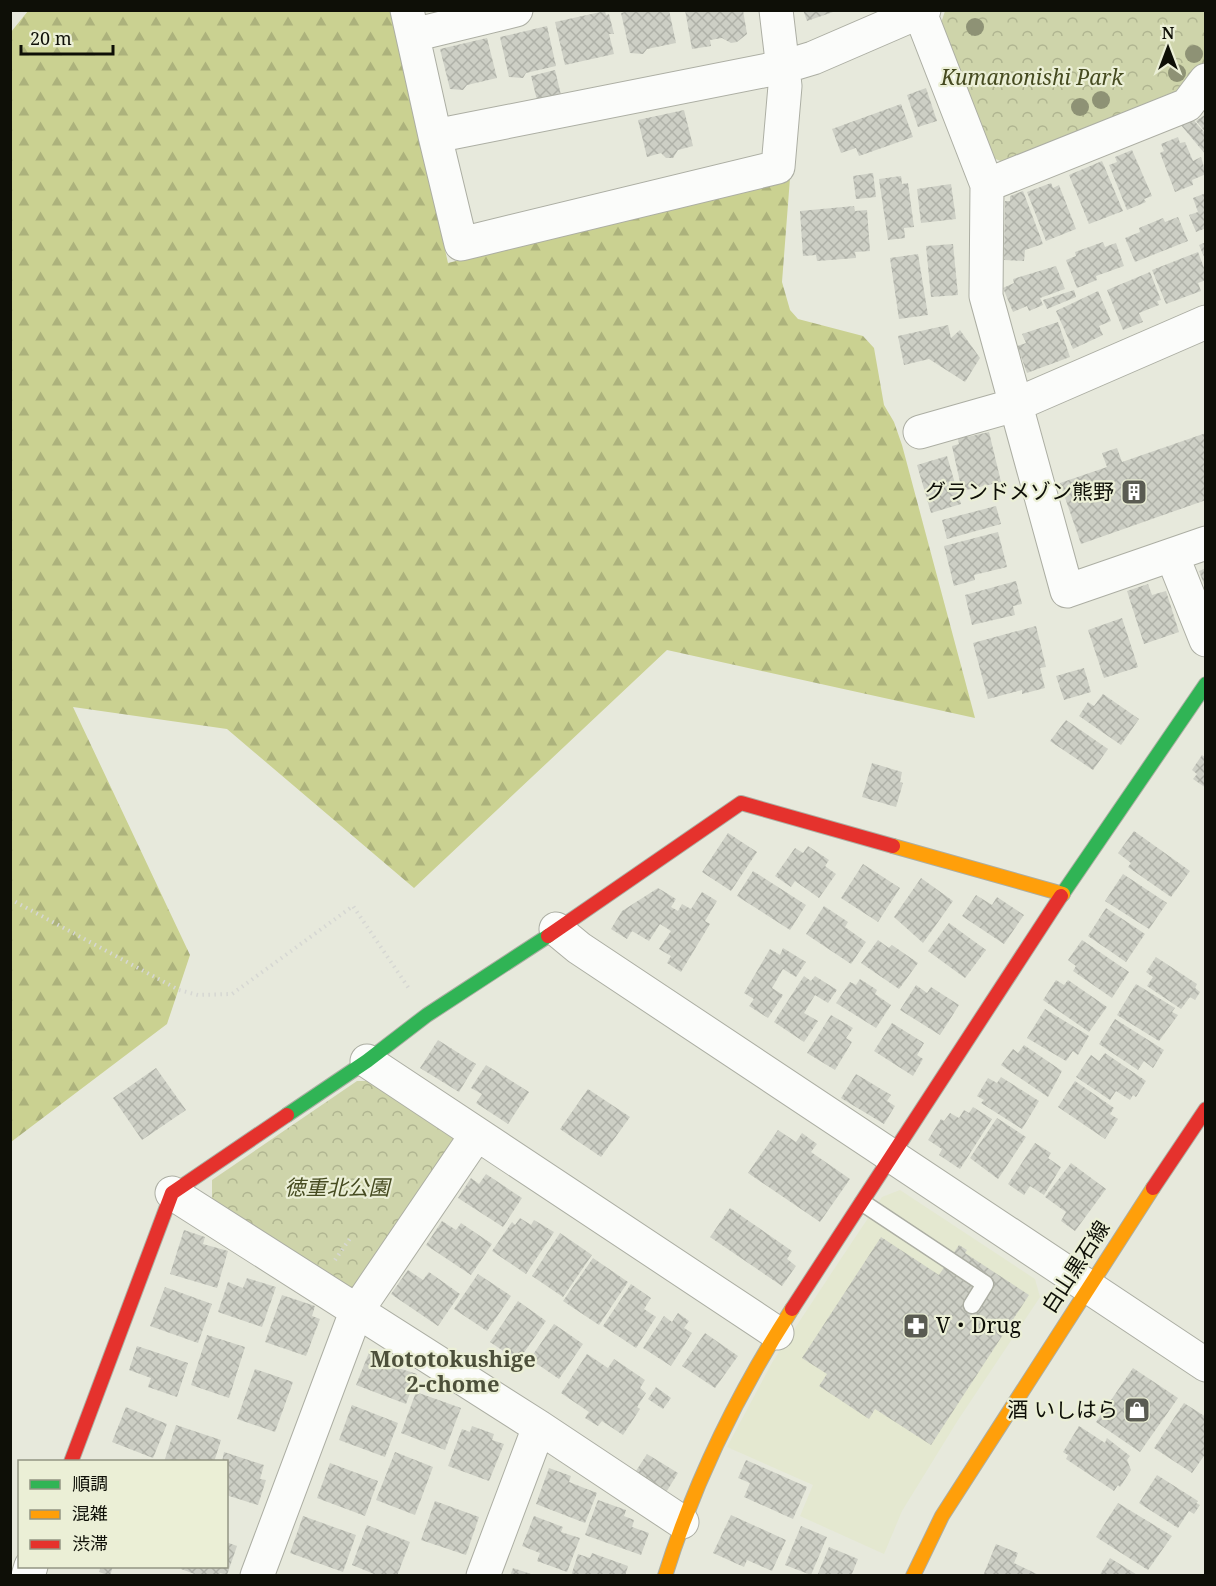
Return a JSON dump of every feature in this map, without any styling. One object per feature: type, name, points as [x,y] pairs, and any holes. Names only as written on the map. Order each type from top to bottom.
[{"type":"street","points":[[516,10],[410,23],[460,244],[777,167],[785,86],[776,10]]},
{"type":"street","points":[[435,136],[783,67],[813,58],[921,12],[987,185],[986,296],[1067,591],[1206,543]]},
{"type":"street","points":[[987,185],[1187,105],[1206,80]]},
{"type":"street","points":[[921,432],[1015,405],[1206,322]]},
{"type":"street","points":[[1172,555],[1206,640]]},
{"type":"street","points":[[665,1575],[681,1522],[718,1443],[777,1333],[863,1203],[892,1154],[1206,684]]},
{"type":"street","points":[[70,1460],[172,1193],[367,1061],[427,1015],[741,803],[1064,894]]},
{"type":"street","points":[[556,929],[579,948],[892,1154],[1206,1365]]},
{"type":"street","points":[[367,1061],[777,1333]]},
{"type":"street","name":"白山黒石線","points":[[913,1575],[933,1530],[1087,1287],[1206,1109]]},
{"type":"street","points":[[257,1575],[356,1312],[477,1134]]},
{"type":"street","points":[[172,1193],[538,1427],[681,1522]]},
{"type":"street","points":[[483,1575],[538,1427]]},
{"type":"lane","points":[[863,1203],[985,1284],[972,1305]]},
{"type":"path","points":[[10,899],[179,990],[198,995],[232,994],[353,906],[427,1015]]},
{"type":"path","points":[[333,1263],[351,1237]]},
{"type":"shaded area","points":[[900,1190],[1035,1279],[1040,1297],[958,1420],[902,1511],[884,1554],[800,1516],[813,1485],[727,1447],[773,1361],[882,1197]]},
{"type":"green space","points":[[28,11],[391,11],[448,263],[790,178],[782,282],[790,310],[798,319],[863,336],[874,348],[884,405],[894,422],[902,445],[975,718],[667,650],[414,888],[227,729],[73,707],[190,955],[167,1024],[11,1142],[11,32]]},
{"type":"green space","name":"Kumanonishi Park","points":[[945,11],[1205,11],[1205,61],[1185,89],[1003,162],[988,156],[941,23]]},
{"type":"green space","name":"徳重北公園","points":[[357,1081],[373,1081],[455,1137],[352,1290],[212,1200],[212,1180]]},
{"type":"building","points":[[633,10],[669,10],[676,43],[647,49],[643,54],[630,53],[621,13]]},
{"type":"building","points":[[685,10],[743,10],[747,34],[737,42],[731,43],[722,38],[710,40],[711,46],[692,49]]},
{"type":"building","points":[[803,10],[836,10],[836,11],[807,21]]},
{"type":"building","points":[[605,11],[606,15],[609,14],[614,34],[609,34],[614,54],[565,65],[555,22]]},
{"type":"building","points":[[547,26],[556,66],[526,73],[523,78],[509,77],[500,37]]},
{"type":"building","points":[[487,38],[497,78],[467,85],[463,90],[450,89],[440,49]]},
{"type":"building","points":[[555,70],[561,95],[537,100],[531,76]]},
{"type":"building","points":[[926,88],[937,121],[918,127],[907,95]]},
{"type":"building","points":[[901,104],[913,137],[859,156],[856,148],[841,153],[832,129]]},
{"type":"building","points":[[684,110],[693,146],[678,150],[673,158],[666,158],[661,153],[647,157],[638,120]]},
{"type":"building","points":[[1206,114],[1206,133],[1196,121]]},
{"type":"building","points":[[1190,116],[1206,134],[1206,155],[1180,124]]},
{"type":"building","points":[[1178,137],[1180,143],[1185,142],[1193,161],[1201,157],[1206,174],[1192,180],[1193,185],[1175,192],[1160,153],[1164,151],[1161,144]]},
{"type":"building","points":[[1132,150],[1152,196],[1144,199],[1146,202],[1127,210],[1109,165],[1117,162],[1115,157]]},
{"type":"building","points":[[1102,161],[1123,211],[1089,224],[1069,175]]},
{"type":"building","points":[[873,173],[876,197],[856,199],[853,176]]},
{"type":"building","points":[[901,176],[902,184],[908,183],[914,227],[904,228],[905,238],[888,240],[879,179]]},
{"type":"building","points":[[1051,183],[1053,188],[1059,185],[1076,229],[1046,241],[1027,192]]},
{"type":"building","points":[[951,184],[956,219],[921,223],[917,189]]},
{"type":"building","points":[[1023,191],[1043,244],[1025,250],[1024,261],[1004,260],[1005,201],[1010,201],[1010,196]]},
{"type":"building","points":[[1206,193],[1206,228],[1196,232],[1189,215],[1198,212],[1193,198]]},
{"type":"building","points":[[854,206],[855,211],[867,210],[870,251],[855,252],[856,258],[817,261],[816,255],[803,256],[800,211]]},
{"type":"building","points":[[1178,217],[1188,241],[1135,262],[1125,238],[1140,232],[1139,228],[1163,218],[1165,222]]},
{"type":"building","points":[[1103,242],[1105,247],[1116,243],[1124,266],[1096,276],[1097,280],[1077,288],[1066,260],[1076,256],[1075,252]]},
{"type":"building","points":[[1206,242],[1206,259],[1205,259],[1199,245]]},
{"type":"building","points":[[953,244],[958,295],[931,297],[926,246]]},
{"type":"building","points":[[1198,252],[1206,273],[1206,280],[1198,283],[1201,291],[1166,304],[1152,270]]},
{"type":"building","points":[[918,254],[928,315],[899,319],[890,258]]},
{"type":"building","points":[[1056,266],[1065,289],[1040,298],[1043,305],[1029,311],[1027,306],[1013,312],[1003,288],[1014,283],[1013,279]]},
{"type":"building","points":[[1150,272],[1161,300],[1157,301],[1159,305],[1139,313],[1143,322],[1123,330],[1107,290]]},
{"type":"building","points":[[1074,290],[1076,297],[1047,309],[1043,300]]},
{"type":"building","points":[[1098,291],[1111,321],[1099,326],[1103,335],[1073,349],[1056,311]]},
{"type":"building","points":[[1058,322],[1070,357],[1027,373],[1017,346],[1026,343],[1022,334]]},
{"type":"building","points":[[948,325],[951,338],[960,330],[980,358],[965,382],[929,359],[904,365],[898,336]]},
{"type":"building","points":[[966,432],[967,437],[989,432],[1001,482],[962,491],[952,446],[959,444],[957,434]]},
{"type":"building","name":"グランドメゾン熊野","points":[[1206,433],[1206,500],[1081,544],[1060,483],[1107,467],[1102,453],[1117,448],[1122,462]]},
{"type":"building","points":[[947,456],[961,504],[931,513],[917,465]]},
{"type":"building","points":[[996,506],[1001,524],[947,539],[942,520]]},
{"type":"building","points":[[998,532],[1007,567],[974,575],[975,580],[954,586],[944,546]]},
{"type":"building","points":[[1206,568],[1206,587],[1205,587],[1199,571]]},
{"type":"building","points":[[1016,581],[1022,604],[1013,606],[1015,615],[972,625],[965,595]]},
{"type":"building","points":[[1148,584],[1152,595],[1166,591],[1179,632],[1144,644],[1127,591]]},
{"type":"building","points":[[1122,618],[1138,667],[1104,678],[1088,630]]},
{"type":"building","points":[[1036,626],[1046,667],[1040,668],[1045,688],[1022,694],[1022,690],[988,699],[973,643]]},
{"type":"building","points":[[1084,668],[1091,692],[1064,700],[1056,676]]},
{"type":"building","points":[[1103,694],[1139,719],[1121,745],[1079,716],[1088,702],[1094,706]]},
{"type":"building","points":[[1066,720],[1108,749],[1093,770],[1050,741]]},
{"type":"building","points":[[1202,755],[1206,758],[1206,788],[1193,779],[1197,774],[1192,770]]},
{"type":"building","points":[[872,763],[902,772],[900,782],[903,783],[896,807],[862,797]]},
{"type":"building","points":[[1134,831],[1190,871],[1171,897],[1128,867],[1131,863],[1118,853]]},
{"type":"building","points":[[728,833],[757,852],[731,891],[702,872]]},
{"type":"building","points":[[808,846],[829,860],[825,866],[836,874],[819,898],[795,881],[791,887],[775,876],[795,848],[803,853]]},
{"type":"building","points":[[863,864],[900,888],[878,922],[841,898]]},
{"type":"building","points":[[753,871],[806,905],[790,930],[737,896]]},
{"type":"building","points":[[1123,874],[1167,903],[1149,929],[1105,901]]},
{"type":"building","points":[[921,878],[953,901],[923,943],[894,917]]},
{"type":"building","points":[[658,888],[676,899],[671,907],[678,911],[682,904],[691,909],[702,892],[717,901],[705,921],[710,924],[681,972],[667,963],[671,956],[659,949],[671,931],[660,924],[649,941],[632,931],[627,939],[611,929],[622,911]]},
{"type":"building","points":[[976,895],[992,905],[997,897],[1024,915],[1004,944],[962,916]]},
{"type":"building","points":[[824,906],[848,922],[845,927],[866,942],[851,964],[806,934]]},
{"type":"building","points":[[1106,908],[1145,934],[1126,962],[1088,936]]},
{"type":"building","points":[[949,923],[986,950],[965,978],[928,951]]},
{"type":"building","points":[[878,940],[889,948],[892,945],[918,963],[899,989],[861,963]]},
{"type":"building","points":[[1082,940],[1129,972],[1112,998],[1073,971],[1076,966],[1068,960]]},
{"type":"building","points":[[783,948],[806,962],[796,977],[783,969],[772,988],[783,995],[768,1018],[749,1006],[754,999],[744,993],[770,949],[780,955]]},
{"type":"building","points":[[1156,957],[1197,984],[1195,988],[1200,992],[1195,1000],[1190,997],[1181,1009],[1147,986],[1153,977],[1146,972]]},
{"type":"building","points":[[804,976],[811,981],[815,976],[837,990],[828,1003],[815,995],[804,1013],[818,1021],[804,1042],[774,1022]]},
{"type":"building","points":[[860,979],[877,990],[875,994],[891,1005],[876,1028],[836,1003],[850,982],[856,985]]},
{"type":"building","points":[[1056,980],[1064,985],[1068,980],[1107,1007],[1089,1032],[1043,1000]]},
{"type":"building","points":[[1136,984],[1175,1008],[1172,1012],[1178,1015],[1159,1041],[1117,1015]]},
{"type":"building","points":[[916,985],[927,993],[931,987],[959,1005],[940,1035],[900,1010]]},
{"type":"building","points":[[1045,1009],[1089,1036],[1078,1055],[1073,1051],[1066,1061],[1027,1038]]},
{"type":"building","points":[[831,1015],[853,1028],[846,1038],[852,1042],[835,1070],[807,1053]]},
{"type":"building","points":[[1115,1019],[1164,1050],[1153,1068],[1144,1061],[1138,1070],[1099,1044]]},
{"type":"building","points":[[892,1023],[924,1043],[917,1055],[923,1059],[913,1076],[874,1051]]},
{"type":"building","points":[[438,1040],[476,1064],[459,1092],[420,1068]]},
{"type":"building","points":[[1024,1045],[1062,1071],[1048,1097],[1001,1065],[1013,1049],[1018,1053]]},
{"type":"building","points":[[1105,1053],[1146,1081],[1136,1097],[1133,1095],[1130,1100],[1116,1091],[1110,1100],[1076,1077],[1091,1055],[1099,1061]]},
{"type":"building","points":[[486,1065],[529,1092],[508,1124],[476,1103],[482,1094],[471,1088]]},
{"type":"building","points":[[156,1068],[186,1110],[142,1140],[113,1098]]},
{"type":"building","points":[[856,1074],[891,1095],[887,1101],[895,1106],[884,1124],[841,1098]]},
{"type":"building","points":[[1001,1077],[1039,1101],[1022,1129],[981,1103],[984,1100],[977,1096],[988,1078],[997,1083]]},
{"type":"building","points":[[1075,1081],[1114,1108],[1110,1114],[1118,1119],[1105,1139],[1058,1107]]},
{"type":"building","points":[[588,1089],[630,1117],[601,1157],[560,1129]]},
{"type":"building","points":[[973,1107],[992,1119],[960,1169],[939,1155],[942,1149],[928,1140],[941,1119],[944,1121],[950,1113],[959,1118],[964,1110],[969,1113]]},
{"type":"building","points":[[997,1118],[1026,1137],[998,1179],[970,1158]]},
{"type":"building","points":[[778,1130],[796,1142],[802,1133],[817,1144],[811,1152],[850,1179],[820,1222],[748,1173]]},
{"type":"building","points":[[1035,1143],[1051,1153],[1048,1158],[1061,1167],[1044,1195],[1030,1186],[1024,1195],[1008,1184]]},
{"type":"building","points":[[1071,1163],[1106,1189],[1075,1231],[1061,1221],[1066,1212],[1045,1197]]},
{"type":"building","points":[[486,1174],[522,1198],[503,1227],[458,1198],[471,1178],[479,1184]]},
{"type":"building","points":[[730,1208],[792,1251],[787,1259],[796,1266],[782,1286],[710,1237]]},
{"type":"building","points":[[520,1218],[531,1225],[534,1220],[554,1232],[526,1274],[492,1251],[512,1222],[515,1225]]},
{"type":"building","points":[[442,1221],[456,1230],[461,1223],[492,1244],[471,1275],[426,1245]]},
{"type":"building","points":[[184,1230],[205,1237],[203,1244],[228,1251],[217,1288],[170,1274]]},
{"type":"building","points":[[560,1233],[592,1255],[563,1297],[532,1276]]},
{"type":"building","name":"V・Drug","points":[[881,1237],[939,1275],[959,1245],[967,1250],[965,1253],[1029,1295],[931,1445],[875,1409],[869,1419],[819,1386],[827,1374],[802,1358]]},
{"type":"building","points":[[593,1258],[628,1282],[599,1325],[563,1301]]},
{"type":"building","points":[[408,1270],[423,1280],[429,1272],[460,1294],[438,1326],[391,1294]]},
{"type":"building","points":[[478,1274],[511,1296],[487,1331],[454,1309]]},
{"type":"building","points":[[247,1278],[276,1287],[262,1327],[218,1312],[228,1282],[243,1288]]},
{"type":"building","points":[[631,1284],[651,1298],[644,1309],[656,1317],[636,1348],[603,1326]]},
{"type":"building","points":[[165,1287],[212,1304],[198,1343],[150,1326]]},
{"type":"building","points":[[282,1295],[315,1306],[312,1316],[320,1319],[306,1356],[265,1342]]},
{"type":"building","points":[[518,1301],[546,1321],[518,1361],[490,1342]]},
{"type":"building","points":[[678,1313],[689,1321],[684,1328],[692,1333],[671,1366],[643,1348],[664,1316],[672,1322]]},
{"type":"building","points":[[554,1324],[583,1344],[559,1379],[530,1359]]},
{"type":"building","points":[[705,1333],[738,1356],[715,1388],[682,1366]]},
{"type":"building","points":[[207,1335],[245,1347],[229,1398],[191,1385]]},
{"type":"building","points":[[137,1346],[188,1363],[177,1397],[148,1387],[151,1378],[129,1370]]},
{"type":"building","points":[[370,1350],[397,1359],[395,1367],[417,1374],[406,1404],[356,1385]]},
{"type":"building","points":[[587,1354],[608,1368],[614,1359],[645,1380],[640,1388],[646,1393],[637,1407],[640,1409],[623,1435],[602,1421],[598,1426],[585,1418],[589,1412],[561,1393]]},
{"type":"building","name":"酒 いしはら","points":[[1133,1368],[1178,1398],[1140,1452],[1096,1422]]},
{"type":"building","points":[[255,1369],[293,1382],[275,1432],[237,1419]]},
{"type":"building","points":[[656,1387],[671,1398],[663,1409],[648,1399]]},
{"type":"building","points":[[416,1392],[461,1408],[445,1450],[401,1433]]},
{"type":"building","points":[[1184,1403],[1206,1417],[1206,1453],[1192,1473],[1154,1448]]},
{"type":"building","points":[[352,1405],[398,1423],[385,1457],[339,1440]]},
{"type":"building","points":[[126,1407],[167,1424],[153,1458],[112,1442]]},
{"type":"building","points":[[176,1425],[221,1440],[215,1460],[165,1460]]},
{"type":"building","points":[[472,1426],[494,1434],[492,1440],[504,1444],[489,1481],[448,1466],[462,1429],[470,1432]]},
{"type":"building","points":[[1079,1426],[1105,1443],[1107,1438],[1130,1456],[1127,1460],[1131,1470],[1120,1487],[1118,1485],[1114,1491],[1066,1459],[1068,1455],[1063,1452]]},
{"type":"building","points":[[224,1452],[264,1465],[260,1479],[266,1480],[258,1505],[228,1496],[228,1460],[222,1460]]},
{"type":"building","points":[[395,1452],[433,1467],[415,1515],[376,1500]]},
{"type":"building","points":[[647,1454],[678,1473],[665,1494],[634,1474]]},
{"type":"building","points":[[746,1460],[807,1487],[793,1519],[744,1497],[750,1483],[738,1478]]},
{"type":"building","points":[[330,1463],[378,1481],[365,1516],[317,1498]]},
{"type":"building","points":[[549,1468],[571,1476],[569,1482],[597,1493],[585,1523],[536,1504]]},
{"type":"building","points":[[1157,1475],[1198,1501],[1196,1503],[1200,1505],[1194,1514],[1189,1511],[1178,1528],[1139,1503]]},
{"type":"building","points":[[598,1500],[626,1510],[624,1516],[634,1520],[632,1527],[649,1533],[641,1555],[585,1535]]},
{"type":"building","points":[[435,1501],[479,1517],[466,1555],[421,1540]]},
{"type":"building","points":[[1118,1503],[1172,1536],[1148,1570],[1096,1537]]},
{"type":"building","points":[[731,1515],[786,1540],[772,1571],[747,1560],[744,1567],[713,1553]]},
{"type":"building","points":[[303,1516],[356,1535],[343,1572],[290,1553]]},
{"type":"building","points":[[534,1516],[563,1527],[561,1532],[580,1538],[567,1572],[537,1561],[540,1553],[522,1546]]},
{"type":"building","points":[[367,1525],[410,1542],[397,1576],[379,1576],[352,1565]]},
{"type":"building","points":[[801,1526],[827,1537],[811,1575],[785,1565]]},
{"type":"building","points":[[228,1543],[237,1546],[227,1575],[220,1573],[219,1576],[200,1576],[181,1569],[228,1568]]},
{"type":"building","points":[[996,1544],[1018,1553],[1014,1563],[1041,1576],[983,1576]]},
{"type":"building","points":[[829,1547],[858,1559],[851,1576],[817,1576]]},
{"type":"building","points":[[592,1553],[628,1566],[625,1576],[571,1576],[578,1554],[590,1558]]},
{"type":"building","points":[[1110,1558],[1139,1576],[1099,1576]]},
{"type":"building","points":[[100,1568],[112,1568],[110,1576],[99,1572]]},
{"type":"building","points":[[513,1568],[534,1575],[534,1576],[510,1576]]},
{"type":"traffic: fast","points":[[1061,896],[1206,684]]},
{"type":"traffic: fast","points":[[287,1115],[367,1061],[427,1015],[548,936]]},
{"type":"traffic: slow","points":[[893,846],[1063,894]]},
{"type":"traffic: slow","points":[[913,1576],[942,1516],[1153,1188]]},
{"type":"traffic: slow","points":[[665,1576],[690,1507],[720,1438],[754,1372],[792,1309]]},
{"type":"traffic: jam","points":[[548,936],[741,803],[893,846]]},
{"type":"traffic: jam","points":[[792,1309],[1061,896]]},
{"type":"traffic: jam","points":[[1153,1188],[1206,1109]]},
{"type":"traffic: jam","points":[[72,1460],[172,1193],[287,1115]]},
{"type":"place","name":"グランドメゾン熊野","points":[[1134,492]]},
{"type":"place","name":"V・Drug","points":[[916,1326]]},
{"type":"place","name":"酒 いしはら","points":[[1137,1410]]},
{"type":"district","name":"Mototokushige 2-chome","points":[[453,1372]]}]
